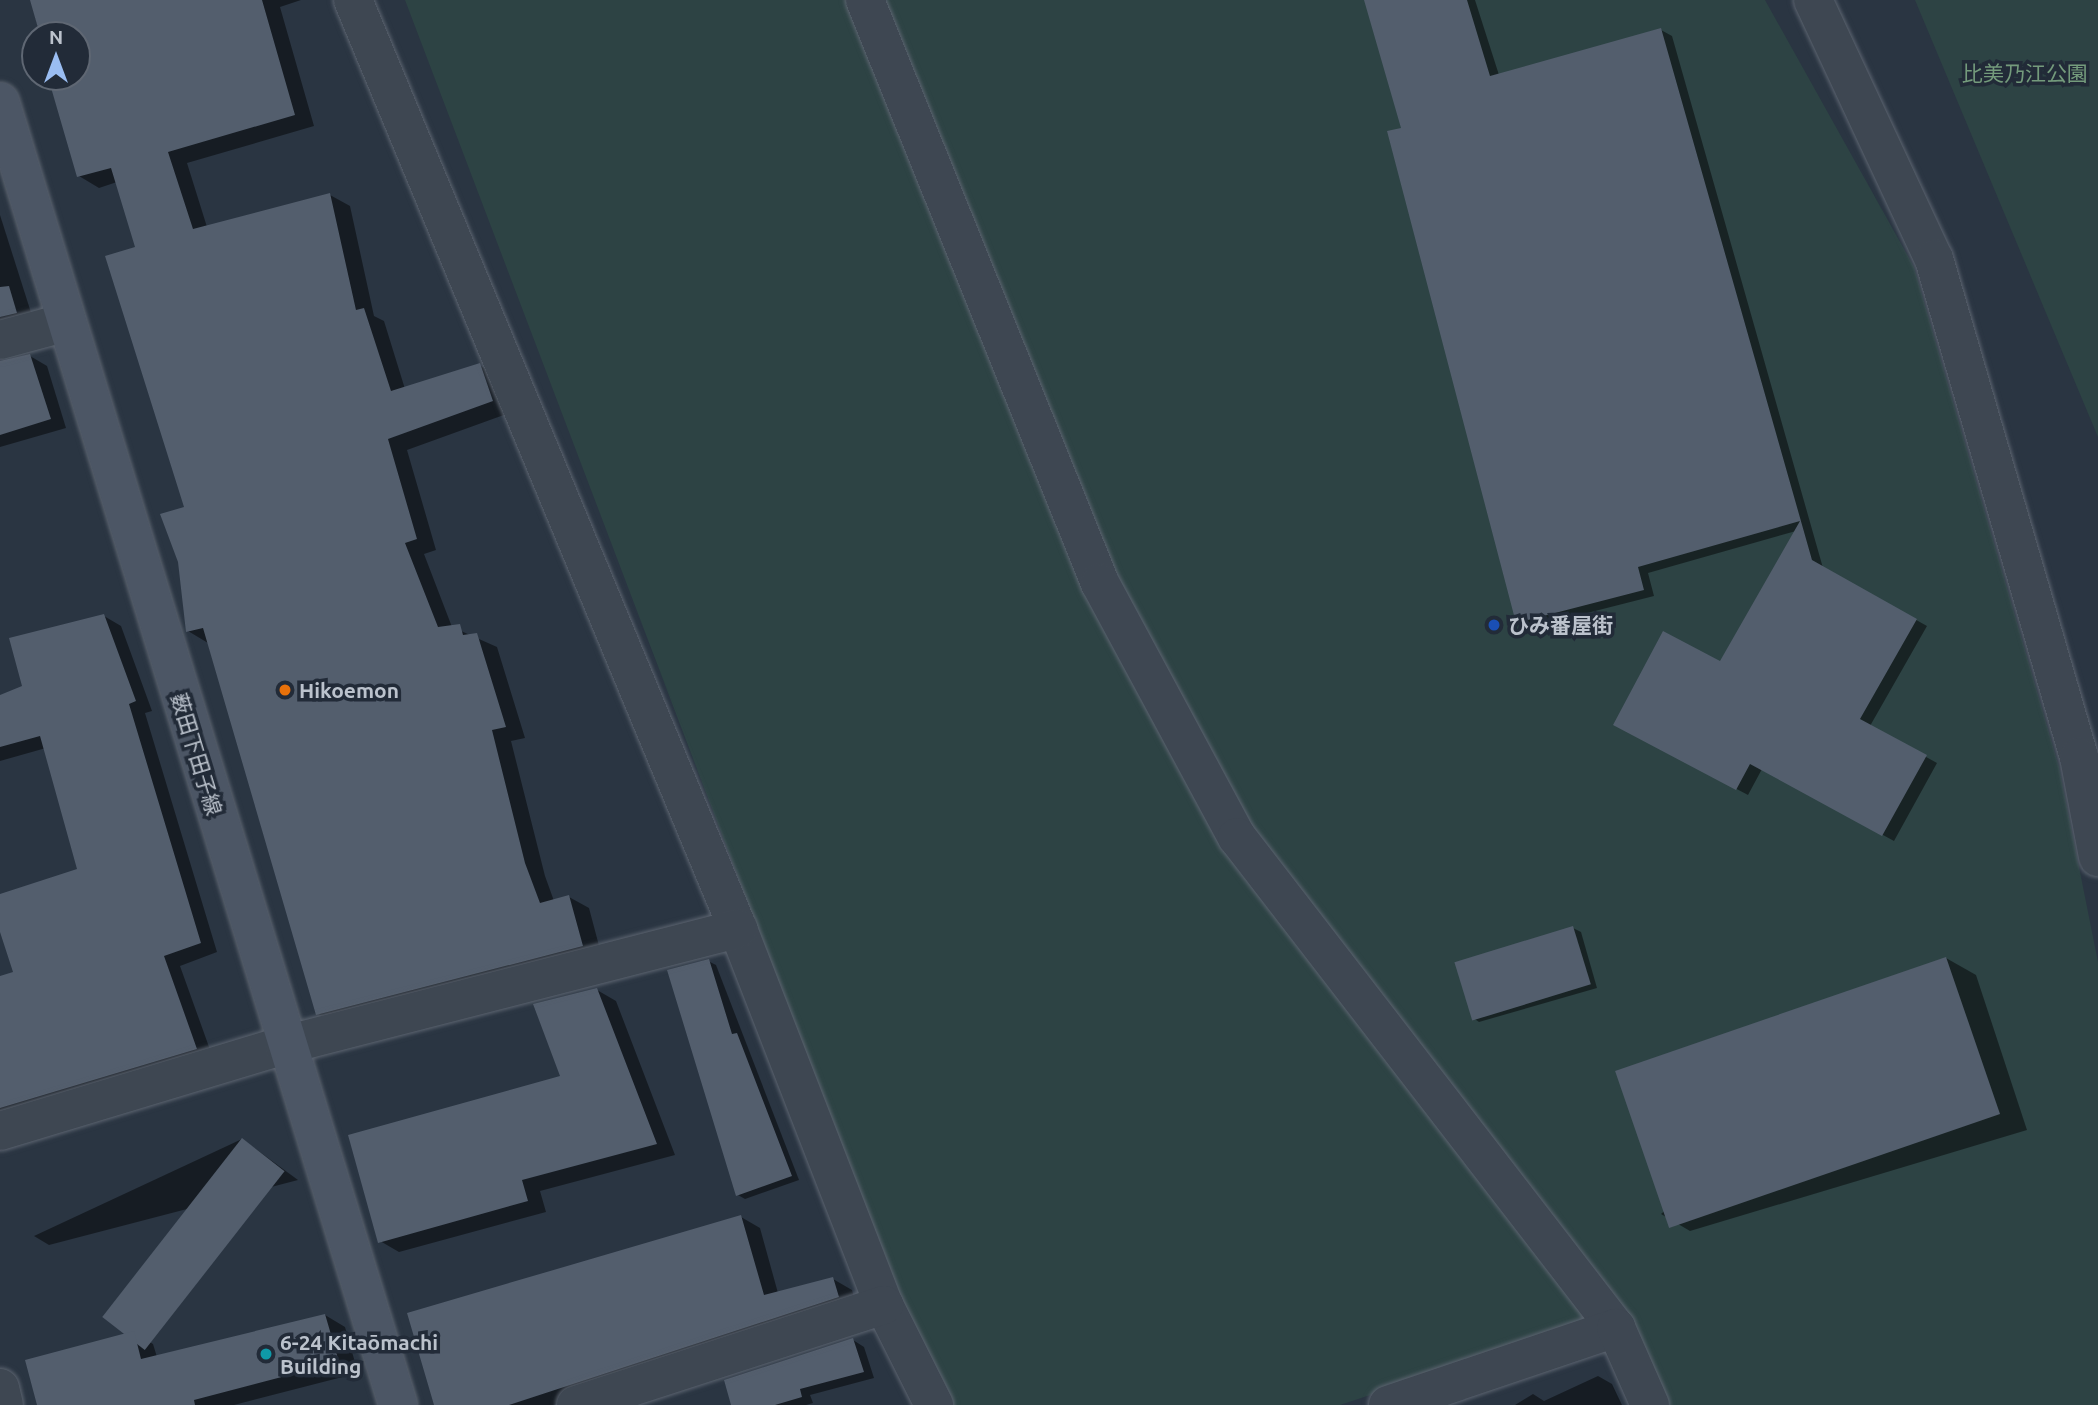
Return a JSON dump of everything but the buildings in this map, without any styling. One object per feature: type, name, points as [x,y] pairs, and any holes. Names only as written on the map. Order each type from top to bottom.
[{"type":"main road","name":"薮田下田子線","points":[[0,102],[285,1045],[398,1405]]},
{"type":"street","points":[[352,0],[738,929],[884,1305],[934,1405]]},
{"type":"street","points":[[864,0],[1100,583],[1237,837],[1616,1328],[1650,1405]]},
{"type":"street","points":[[1813,0],[1934,259],[2079,757],[2098,856]]},
{"type":"street","points":[[0,340],[67,322]]},
{"type":"street","points":[[0,1131],[285,1045],[738,929]]},
{"type":"street","points":[[576,1405],[884,1305]]},
{"type":"street","points":[[1388,1405],[1616,1328]]},
{"type":"street","points":[[0,1388],[4,1405]]},
{"type":"green space","points":[[405,0],[1765,0],[1914,267],[2059,767],[2098,962],[2098,1405],[1670,1405],[1627,1310],[1340,1405],[951,1405],[899,1301]]},
{"type":"green space","name":"比美乃江公園","points":[[1915,0],[2098,0],[2098,437]]},
{"type":"place","name":"ひみ番屋街","points":[[1494,625]]},
{"type":"place","name":"Hikoemon","points":[[285,690]]},
{"type":"place","name":"6-24 Kitaōmachi Building","points":[[266,1354]]}]
